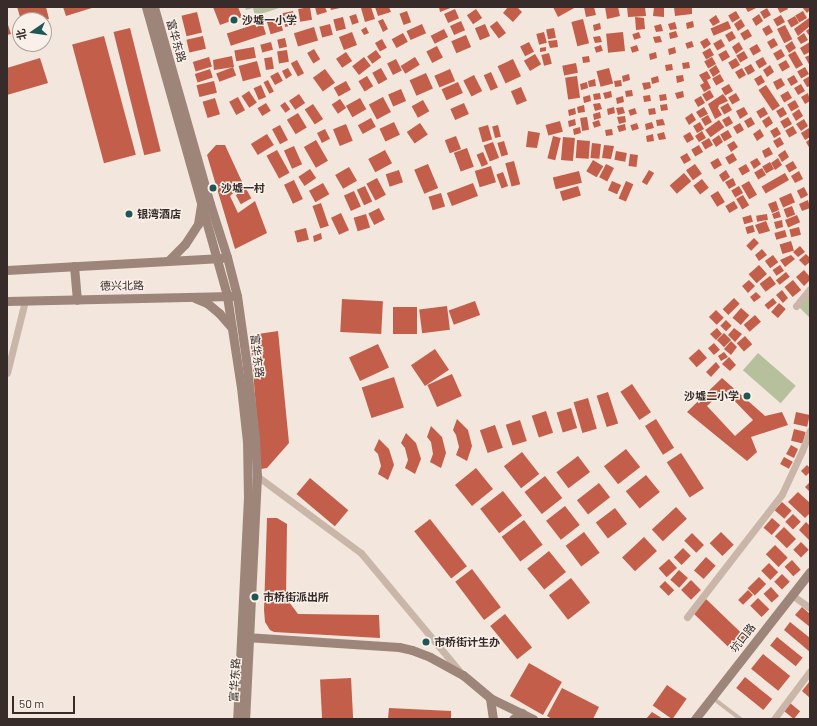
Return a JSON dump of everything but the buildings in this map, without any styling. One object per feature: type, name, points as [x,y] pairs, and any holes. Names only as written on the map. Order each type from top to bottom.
[{"type":"main road","name":"富华东路","points":[[146,7],[202,202],[227,296],[245,419],[248,490],[245,719]]},
{"type":"main road","name":"富华东路","points":[[154,7],[237,296],[254,424],[257,476],[246,637],[237,719]]},
{"type":"main road","points":[[168,261],[185,244],[198,224],[202,202]]},
{"type":"main road","name":"德兴北路","points":[[7,270],[227,257]]},
{"type":"main road","points":[[74,266],[77,300]]},
{"type":"main road","name":"德兴北路","points":[[7,301],[237,296]]},
{"type":"main road","points":[[192,297],[207,303],[219,313],[232,328]]},
{"type":"main road","name":"坑口路","points":[[695,719],[810,572]]},
{"type":"main road","points":[[246,637],[399,647],[430,656],[463,675],[490,698],[533,719]]},
{"type":"main road","points":[[490,698],[493,719]]},
{"type":"main road","points":[[513,719],[522,714]]},
{"type":"street","points":[[796,306],[810,289]]},
{"type":"street","points":[[7,373],[25,301]]},
{"type":"street","points":[[687,617],[782,494],[810,430]]},
{"type":"street","points":[[257,476],[361,553],[463,675]]},
{"type":"street","points":[[792,595],[810,608]]},
{"type":"street","points":[[774,719],[810,671]]},
{"type":"lane","points":[[712,697],[742,719]]},
{"type":"green space","points":[[245,7],[282,7],[255,16],[253,8],[246,10]]},
{"type":"green space","points":[[810,294],[810,318],[799,307]]},
{"type":"green space","points":[[758,353],[796,386],[781,403],[743,370]]},
{"type":"place","name":"沙墟一小学","points":[[234,20]]},
{"type":"place","name":"沙墟一村","points":[[213,188]]},
{"type":"place","name":"银湾酒店","points":[[129,214]]},
{"type":"place","name":"沙墟二小学","points":[[747,396]]},
{"type":"place","name":"市桥街派出所","points":[[255,597]]},
{"type":"place","name":"市桥街计生办","points":[[426,642]]}]
